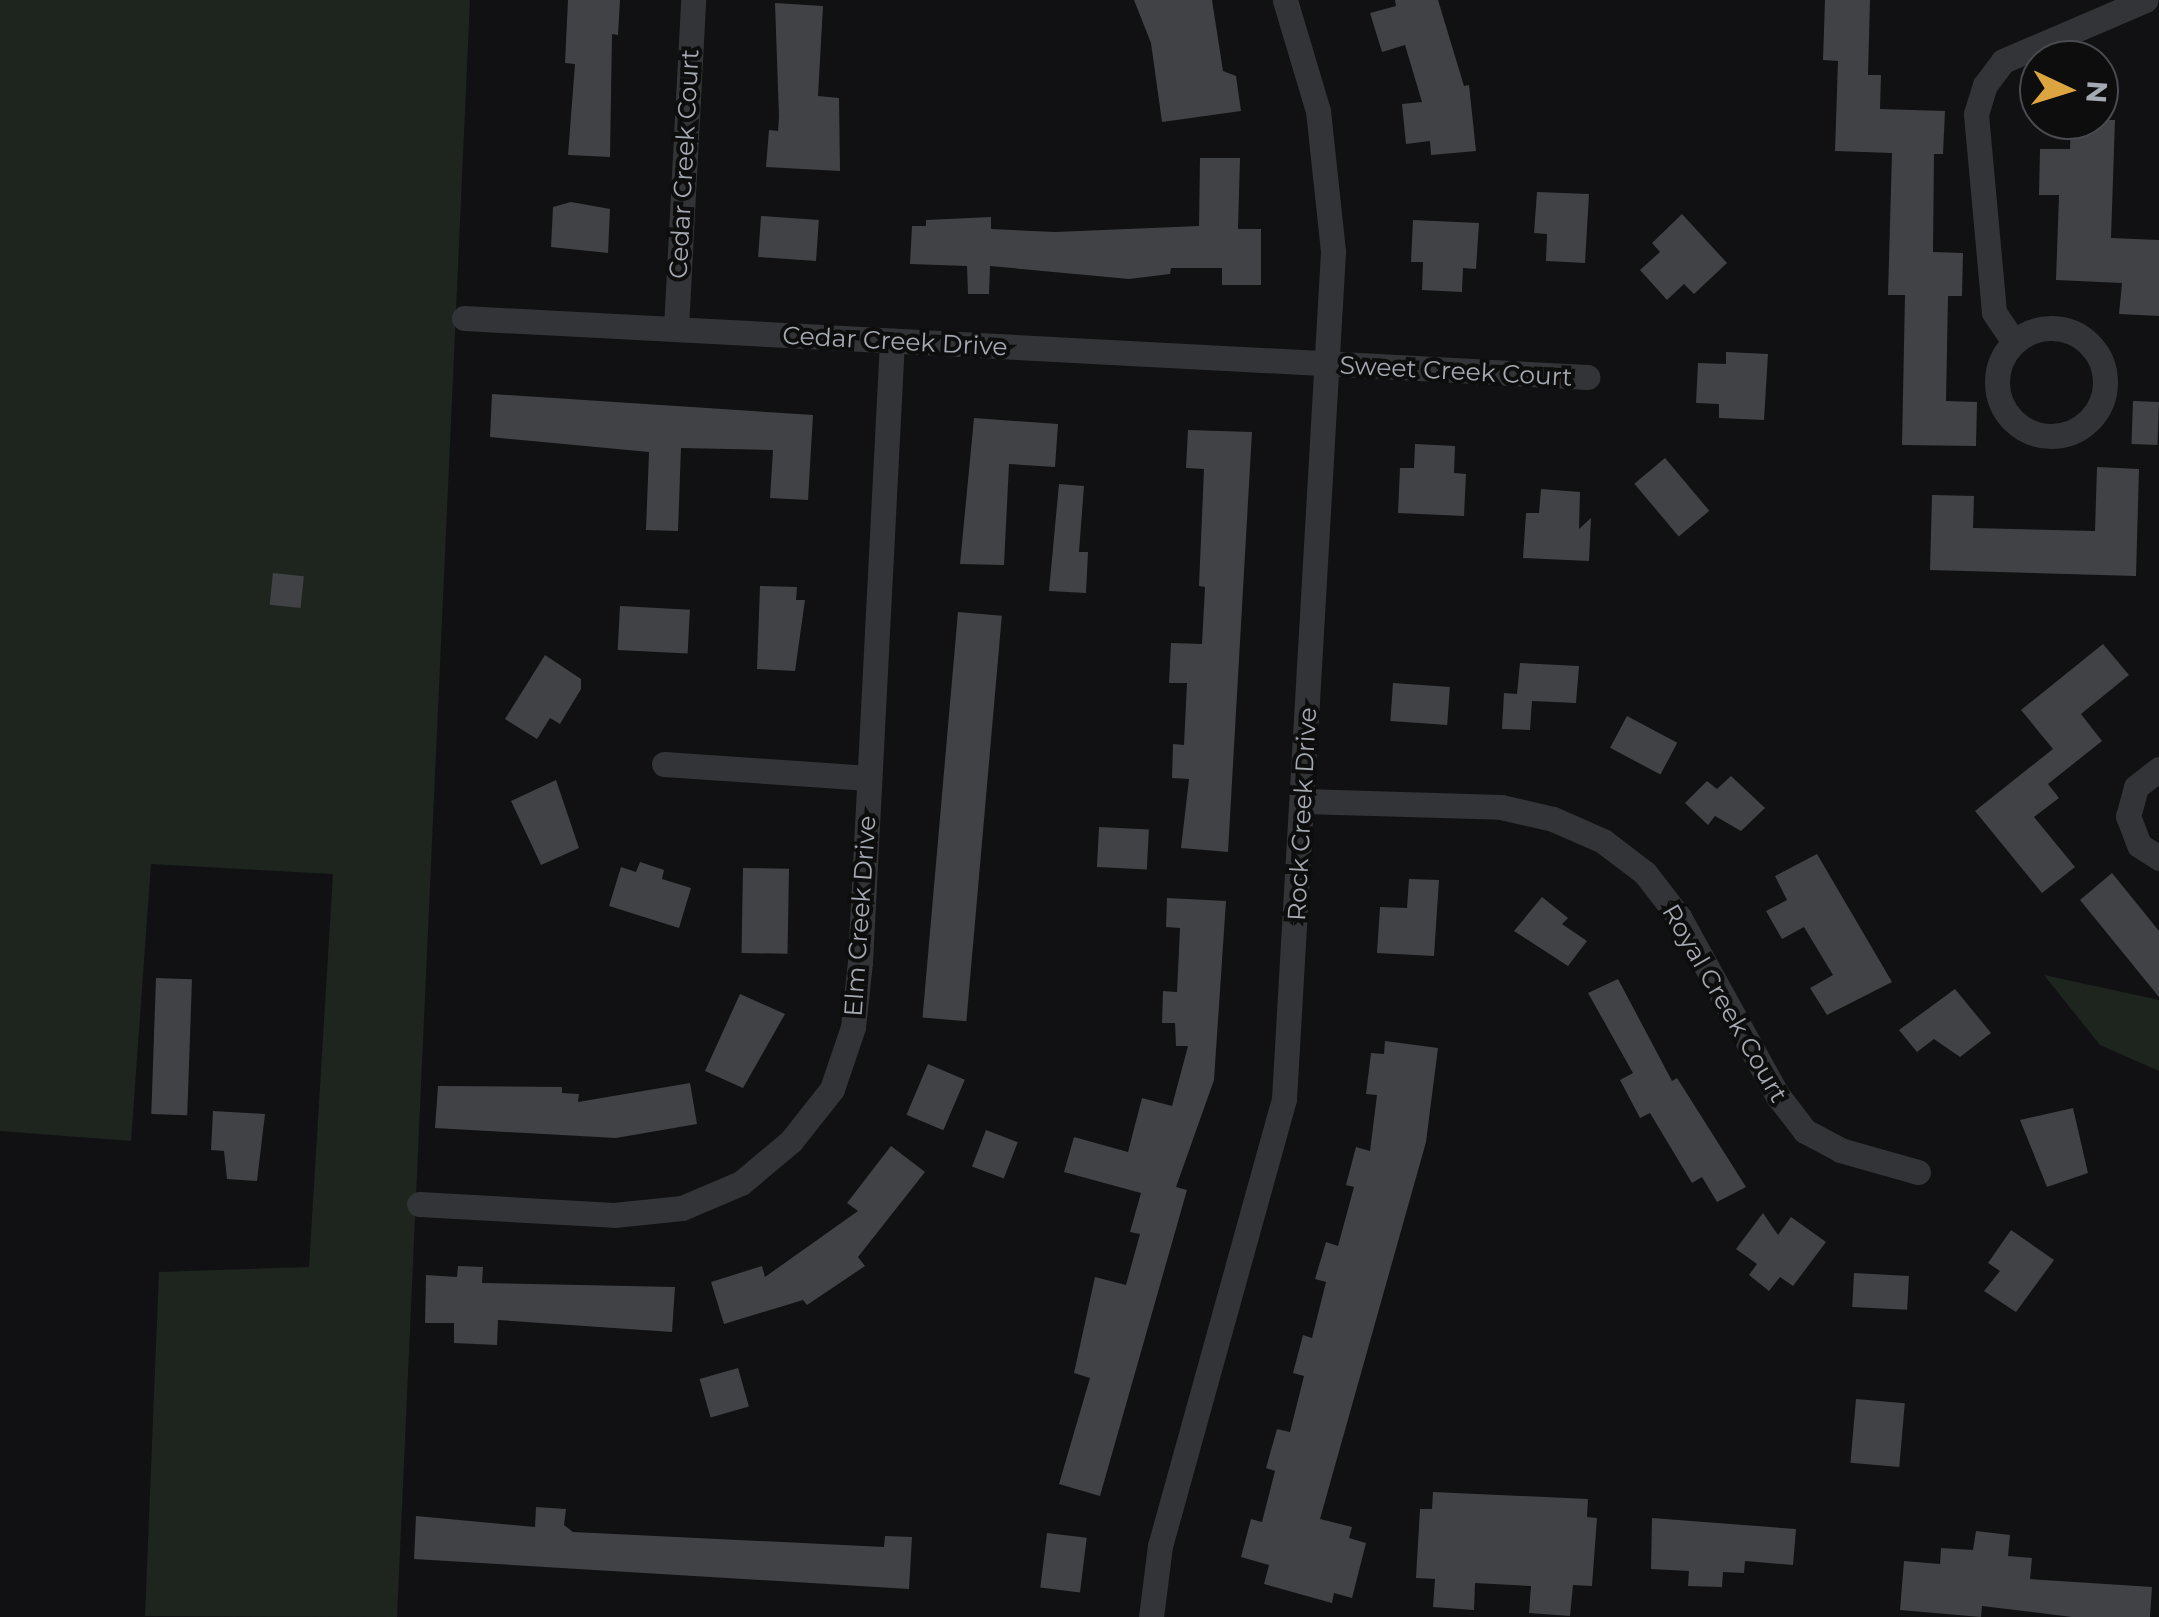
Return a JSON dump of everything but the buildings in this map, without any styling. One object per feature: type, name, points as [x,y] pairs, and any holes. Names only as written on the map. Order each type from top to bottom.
[{"type":"street","name":"Cedar Creek Court","points":[[676,328],[693,0]]},
{"type":"street","name":"Rock Creek Drive","points":[[1151,1617],[1160,1546],[1284,1099],[1333,251],[1320,128],[1286,0]]},
{"type":"street","points":[[2014,342],[1994,312],[1976,114],[1985,85],[2003,61],[2145,0]]},
{"type":"street","name":"Cedar Creek Drive","points":[[464,318],[1326,365]]},
{"type":"street","points":[[2064,329],[2094,348],[2105,382],[2094,416],[2064,435],[2029,432],[2014,422],[1997,391],[2003,356],[2014,342],[2029,332],[2064,329]]},
{"type":"street","name":"Elm Creek Drive","points":[[420,1204],[614,1214],[682,1208],[741,1183],[790,1141],[832,1090],[854,1027],[892,341]]},
{"type":"street","name":"Sweet Creek Court","points":[[1326,365],[1587,376]]},
{"type":"street","points":[[664,764],[869,778]]},
{"type":"street","points":[[2159,769],[2136,786],[2128,816],[2139,845],[2159,858]]},
{"type":"street","name":"Royal Creek Court","points":[[1303,801],[1501,807],[1553,818],[1603,841],[1645,873],[1679,916],[1778,1096],[1805,1131],[1840,1150],[1918,1172]]},
{"type":"shaded area","points":[[0,0],[470,0],[397,1617],[145,1616],[159,1272],[309,1267],[333,874],[151,864],[131,1141],[0,1131]]},
{"type":"shaded area","points":[[2044,975],[2159,1000],[2159,1071],[2100,1045]]}]
